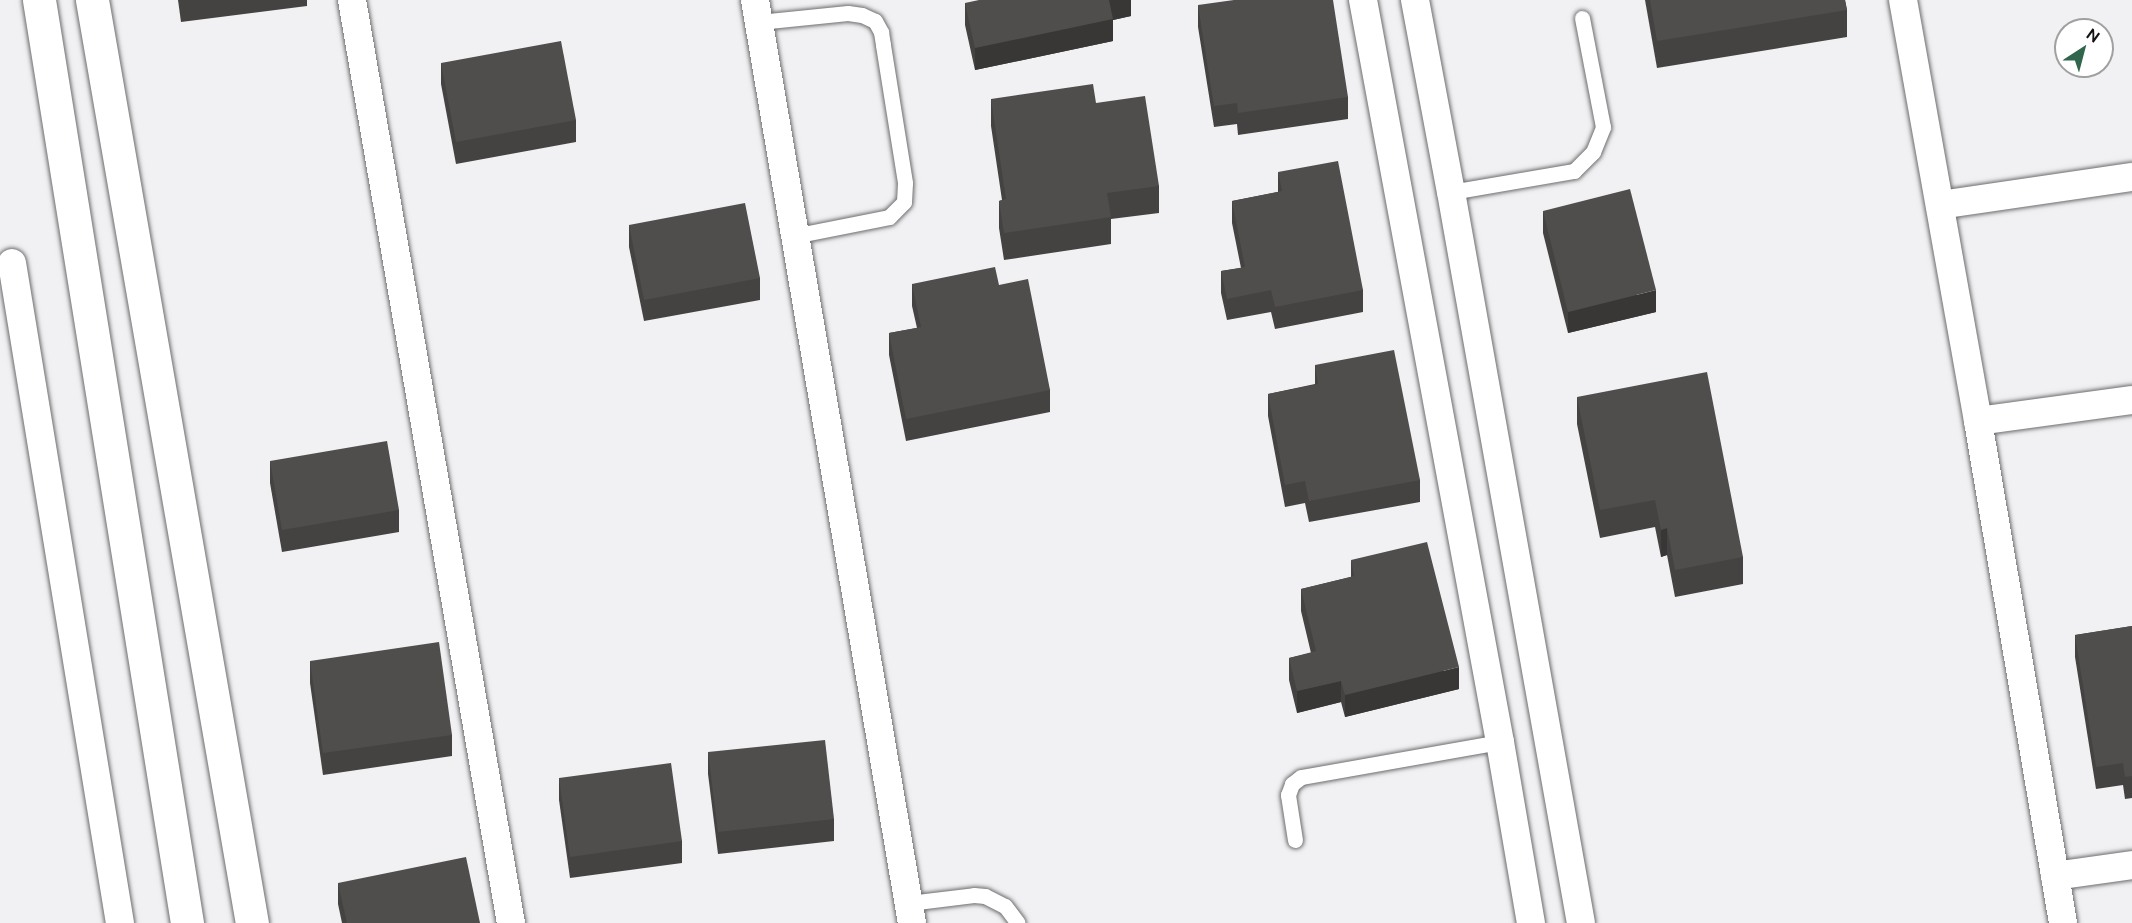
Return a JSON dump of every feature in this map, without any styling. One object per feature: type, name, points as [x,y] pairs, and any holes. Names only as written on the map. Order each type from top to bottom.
[{"type":"main road","points":[[39,0],[187,923]]},
{"type":"main road","points":[[92,0],[252,923]]},
{"type":"street","points":[[352,0],[511,923]]},
{"type":"street","points":[[1363,0],[1500,742],[1531,923]]},
{"type":"street","points":[[1414,0],[1452,192],[1581,923]]},
{"type":"street","points":[[1903,0],[1978,421],[2063,923]]},
{"type":"street","points":[[757,11],[910,913]]},
{"type":"street","points":[[1940,205],[2132,177]]},
{"type":"street","points":[[12,263],[120,923]]},
{"type":"street","points":[[1978,421],[2132,400]]},
{"type":"street","points":[[2055,876],[2132,865]]},
{"type":"lane","points":[[757,11],[848,13],[875,21],[882,39],[905,183],[904,202],[889,217],[794,236]]},
{"type":"lane","points":[[1452,192],[1574,171],[1593,152],[1603,127],[1582,18]]},
{"type":"lane","points":[[1295,840],[1288,795],[1292,784],[1301,777],[1500,742]]},
{"type":"lane","points":[[910,913],[974,895],[985,896],[1005,906],[1018,923]]},
{"type":"building","points":[[979,0],[1109,0],[1113,19],[975,48],[965,3]]},
{"type":"building","points":[[1234,0],[1333,0],[1348,97],[1238,113],[1237,103],[1214,106],[1198,5]]},
{"type":"building","points":[[1650,0],[1845,0],[1847,10],[1657,41]]},
{"type":"building","points":[[561,41],[576,120],[456,142],[441,63]]},
{"type":"building","points":[[1093,84],[1096,103],[1145,96],[1159,186],[1107,193],[1111,217],[1004,233],[999,201],[1006,199],[991,99]]},
{"type":"building","points":[[1338,161],[1363,290],[1275,307],[1271,290],[1227,299],[1221,271],[1245,267],[1232,201],[1282,191],[1278,172]]},
{"type":"building","points":[[1630,189],[1656,290],[1568,312],[1543,211]]},
{"type":"building","points":[[745,203],[760,278],[644,300],[629,225]]},
{"type":"building","points":[[995,267],[999,285],[1028,279],[1050,390],[906,419],[889,333],[921,327],[912,284]]},
{"type":"building","points":[[1394,350],[1420,480],[1309,501],[1305,481],[1285,485],[1268,394],[1318,384],[1315,365]]},
{"type":"building","points":[[1707,372],[1743,557],[1675,570],[1667,528],[1661,530],[1655,500],[1600,510],[1577,397]]},
{"type":"building","points":[[387,441],[399,510],[282,530],[270,461]]},
{"type":"building","points":[[1427,542],[1459,667],[1345,695],[1341,681],[1297,691],[1289,658],[1316,651],[1301,589],[1354,576],[1351,560]]},
{"type":"building","points":[[2132,626],[2132,776],[2125,777],[2123,763],[2096,767],[2075,635]]},
{"type":"building","points":[[439,642],[452,735],[323,753],[310,661]]},
{"type":"building","points":[[825,740],[834,819],[718,832],[708,752]]},
{"type":"building","points":[[671,763],[682,841],[570,857],[559,778]]},
{"type":"building","points":[[466,857],[480,923],[347,923],[338,883]]}]
